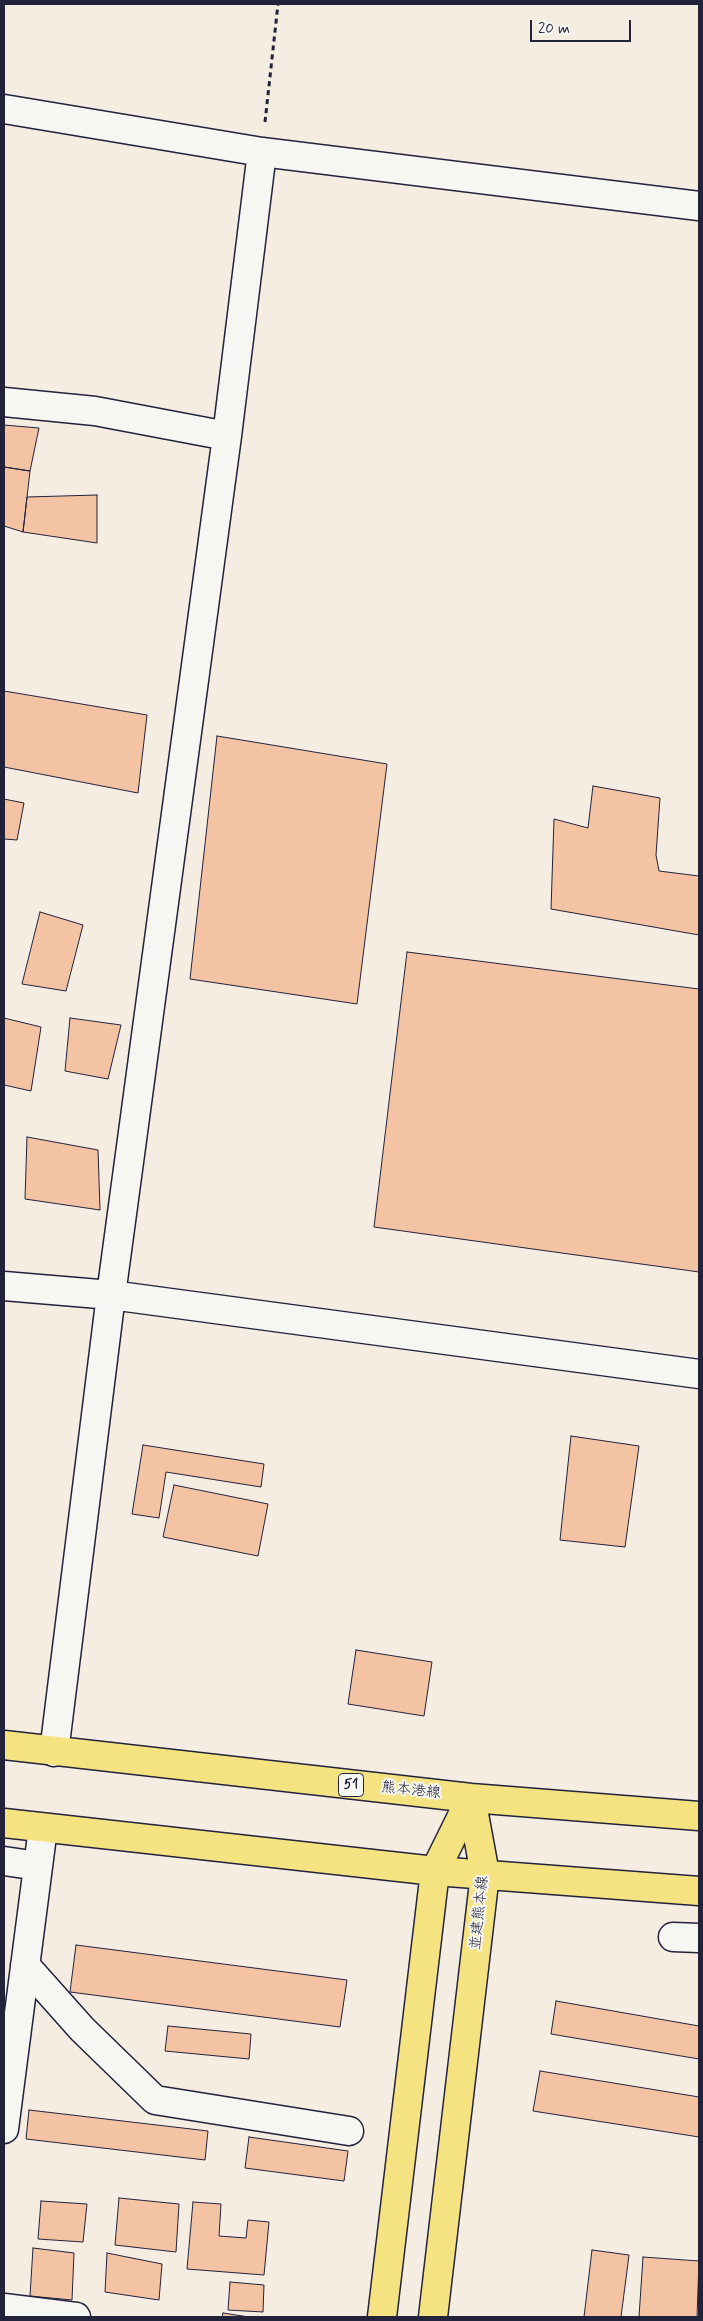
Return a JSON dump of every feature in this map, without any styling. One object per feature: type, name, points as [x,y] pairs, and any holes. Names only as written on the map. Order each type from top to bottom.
[{"type":"main road","name":"熊本港線","points":[[4,1746],[471,1798],[699,1816]]},
{"type":"main road","points":[[382,2317],[435,1871],[471,1798]]},
{"type":"main road","name":"並建熊本線","points":[[433,2317],[485,1874],[471,1798]]},
{"type":"main road","points":[[4,1823],[435,1871],[699,1891]]},
{"type":"street","points":[[4,109],[262,152],[699,206]]},
{"type":"street","points":[[54,1752],[111,1295],[227,436],[262,152]]},
{"type":"street","points":[[4,402],[95,411],[227,436]]},
{"type":"street","points":[[4,1286],[111,1295],[699,1374]]},
{"type":"street","points":[[4,2129],[43,1828]]},
{"type":"street","points":[[4,1861],[38,1866]]},
{"type":"street","points":[[25,1965],[82,2029],[155,2100],[349,2132]]},
{"type":"street","points":[[4,2308],[76,2317]]},
{"type":"path","points":[[262,152],[278,4]]},
{"type":"building","points":[[4,425],[39,428],[30,471],[4,467]]},
{"type":"building","points":[[4,467],[30,471],[23,532],[4,526]]},
{"type":"building","points":[[97,495],[97,543],[23,532],[27,497]]},
{"type":"building","points":[[4,691],[147,715],[138,793],[4,767]]},
{"type":"building","points":[[217,736],[387,764],[357,1004],[190,979]]},
{"type":"building","points":[[593,786],[660,798],[656,855],[659,871],[699,876],[699,935],[551,909],[554,819],[588,828]]},
{"type":"building","points":[[4,799],[24,803],[17,840],[4,839]]},
{"type":"building","points":[[40,912],[83,925],[66,991],[22,984]]},
{"type":"building","points":[[407,952],[699,989],[699,1272],[374,1227]]},
{"type":"building","points":[[4,1018],[41,1027],[31,1091],[4,1085]]},
{"type":"building","points":[[70,1018],[121,1025],[108,1079],[65,1071]]},
{"type":"building","points":[[27,1137],[98,1150],[100,1210],[25,1199]]},
{"type":"building","points":[[571,1436],[639,1446],[625,1547],[560,1540]]},
{"type":"building","points":[[143,1445],[264,1464],[261,1487],[166,1472],[159,1518],[132,1514]]},
{"type":"building","points":[[174,1485],[268,1504],[258,1556],[163,1537]]},
{"type":"building","points":[[356,1650],[432,1662],[424,1716],[348,1704]]},
{"type":"building","points":[[76,1945],[347,1980],[340,2027],[70,1992]]},
{"type":"building","points":[[556,2001],[699,2026],[699,2059],[551,2034]]},
{"type":"building","points":[[168,2026],[251,2034],[249,2059],[165,2051]]},
{"type":"building","points":[[540,2071],[699,2097],[699,2137],[533,2111]]},
{"type":"building","points":[[29,2110],[208,2131],[205,2160],[26,2139]]},
{"type":"building","points":[[249,2137],[348,2151],[344,2181],[245,2168]]},
{"type":"building","points":[[119,2198],[179,2204],[176,2252],[115,2245]]},
{"type":"building","points":[[41,2201],[87,2204],[83,2242],[38,2239]]},
{"type":"building","points":[[193,2202],[221,2204],[219,2236],[246,2238],[248,2220],[269,2222],[264,2275],[187,2269]]},
{"type":"building","points":[[33,2248],[74,2253],[72,2300],[30,2296]]},
{"type":"building","points":[[592,2250],[629,2255],[621,2317],[584,2317]]},
{"type":"building","points":[[107,2253],[162,2264],[159,2300],[105,2292]]},
{"type":"building","points":[[643,2257],[699,2261],[697,2317],[639,2317]]},
{"type":"building","points":[[230,2282],[264,2285],[263,2312],[228,2310]]},
{"type":"building","points":[[223,2313],[249,2317],[222,2317]]}]
